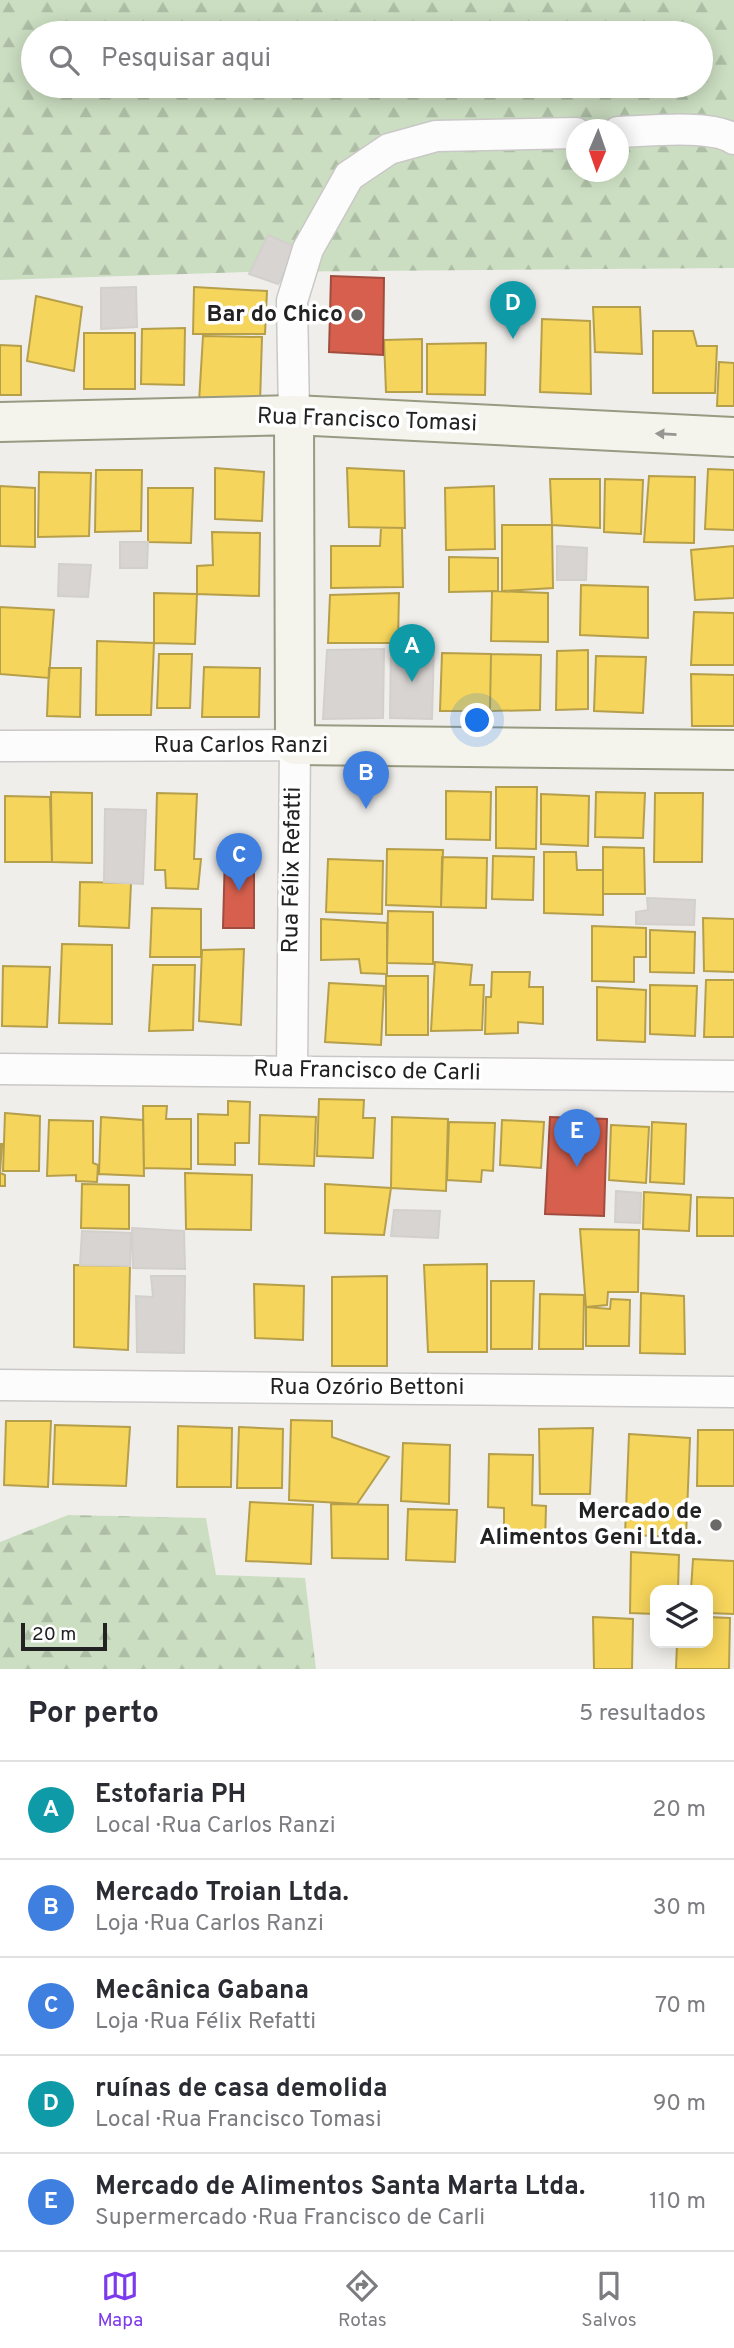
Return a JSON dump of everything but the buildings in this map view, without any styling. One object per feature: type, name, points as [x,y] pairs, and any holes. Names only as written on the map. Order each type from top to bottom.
[{"type":"main road","name":"Rua Francisco Tomasi","points":[[0,422],[294,415],[734,437]]},
{"type":"main road","name":"Rua Félix Refatti","points":[[294,415],[295,745]]},
{"type":"main road","name":"Rua Carlos Ranzi","points":[[295,745],[734,750]]},
{"type":"street","points":[[629,132],[690,130],[728,135],[734,139]]},
{"type":"street","points":[[294,415],[292,301],[307,249],[349,176],[389,149],[436,136],[566,133]]},
{"type":"street","name":"Rua Carlos Ranzi","points":[[0,746],[295,745]]},
{"type":"street","name":"Rua Félix Refatti","points":[[292,1072],[295,745]]},
{"type":"street","name":"Rua Francisco de Carli","points":[[0,1069],[734,1076]]},
{"type":"street","name":"Rua Ozório Bettoni","points":[[0,1385],[734,1392]]},
{"type":"green space","points":[[0,0],[734,0],[734,268],[247,272],[0,280]]},
{"type":"green space","points":[[68,1515],[206,1518],[216,1575],[305,1578],[316,1669],[0,1669],[0,1542]]},
{"type":"place","name":"Bar do Chico","points":[[357,315]]},
{"type":"place","name":"ruínas de casa demolida","points":[[513,339]]},
{"type":"place","name":"Estofaria PH","points":[[412,682]]},
{"type":"place","name":"Mercado Troian Ltda.","points":[[366,809]]},
{"type":"place","name":"Mecânica Gabana","points":[[239,891]]},
{"type":"place","name":"Mercado de Alimentos Santa Marta Ltda.","points":[[577,1167]]},
{"type":"place","name":"Mercado de Alimentos Geni Ltda.","points":[[716,1525]]}]
